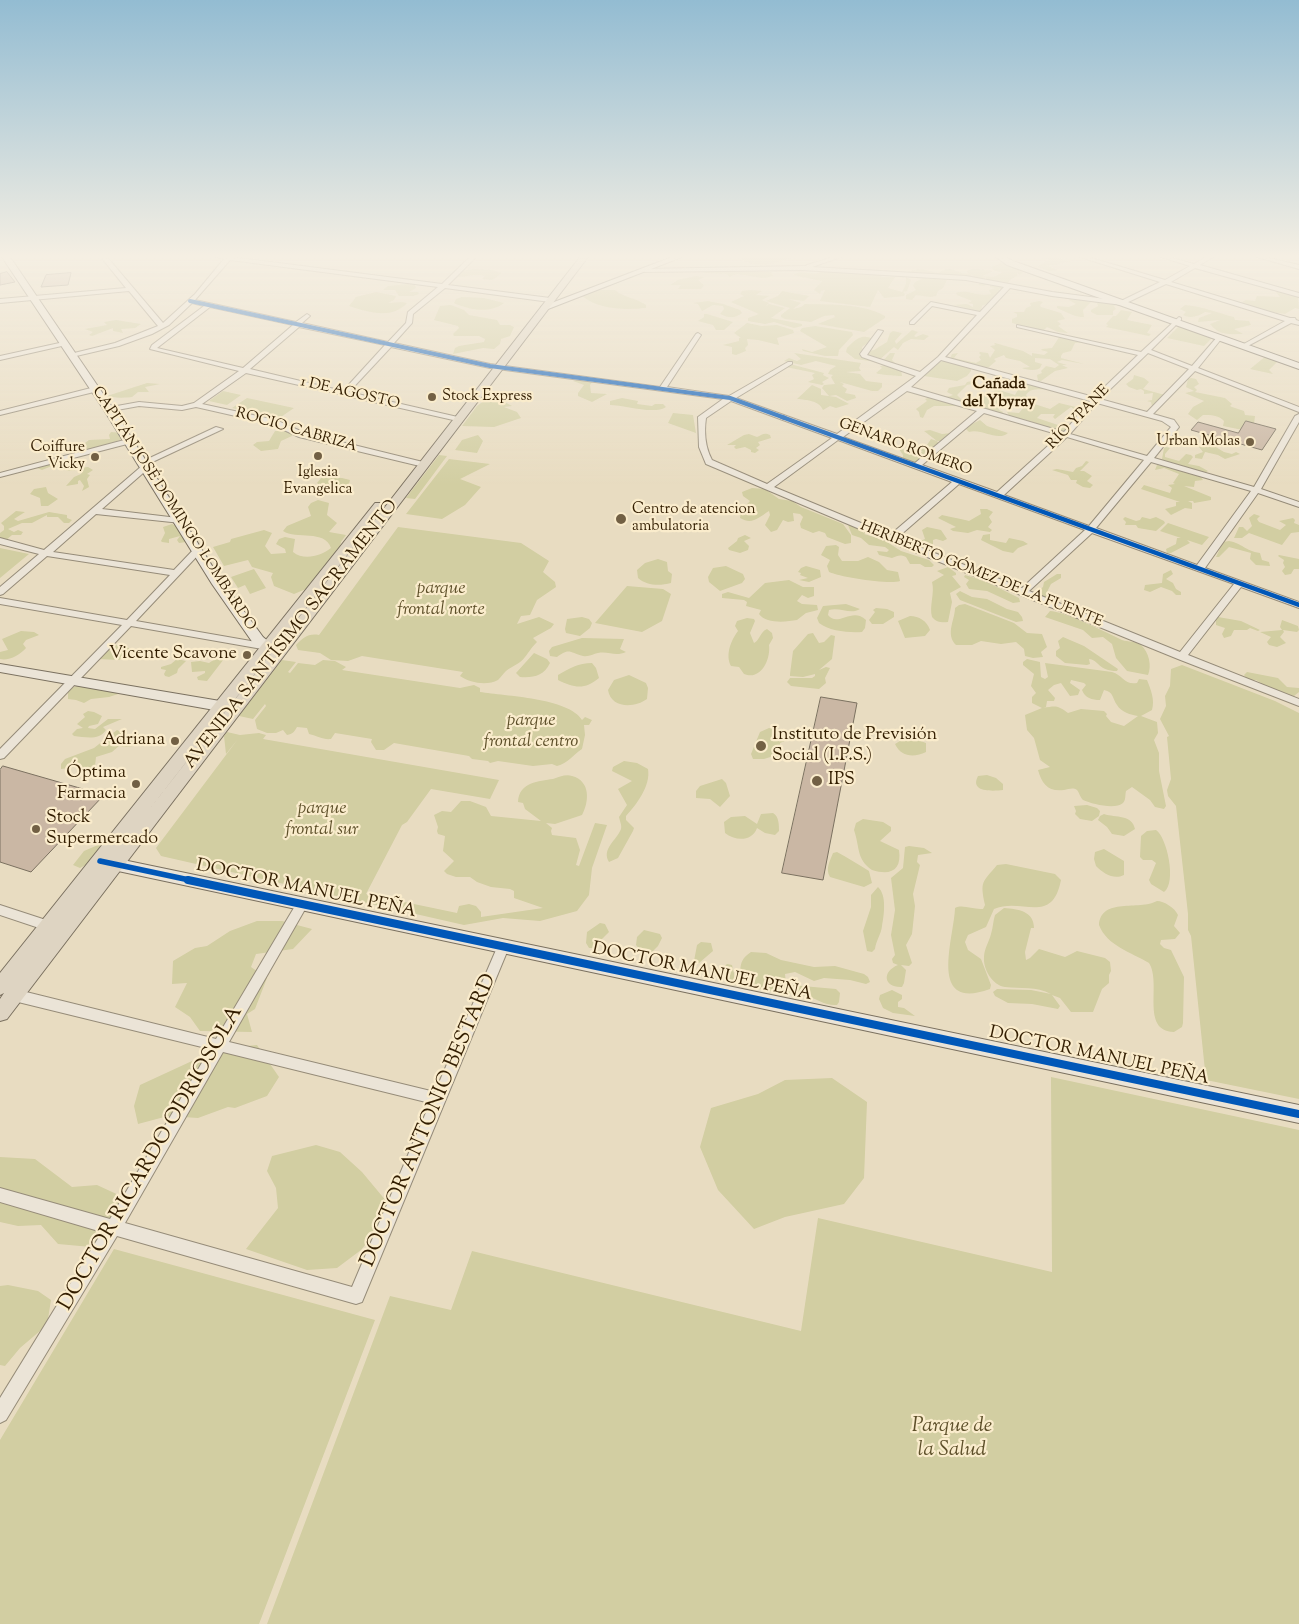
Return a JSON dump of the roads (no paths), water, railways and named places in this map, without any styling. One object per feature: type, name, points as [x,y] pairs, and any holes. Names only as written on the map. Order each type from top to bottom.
[{"type":"main road","name":"AVENIDA SANTÍSIMO SACRAMENTO","points":[[7,991],[521,333]]},
{"type":"main road","name":"AVENIDA SANTÍSIMO SACRAMENTO","points":[[0,1013],[7,991],[48,926],[107,863],[220,706],[274,650]]},
{"type":"street","name":"CAPITÁN JOSÉ DOMINGO LOMBARDO","points":[[57,333],[109,410],[197,551],[258,640],[274,650]]},
{"type":"street","points":[[72,355],[116,344],[146,333]]},
{"type":"street","name":"1 DE AGOSTO","points":[[173,333],[154,346],[154,349],[454,419]]},
{"type":"street","points":[[196,405],[245,370],[286,333]]},
{"type":"street","name":"GENARO ROMERO","points":[[330,333],[495,366],[730,398],[1299,605]]},
{"type":"street","points":[[345,393],[401,333]]},
{"type":"street","points":[[879,333],[864,356],[921,375]]},
{"type":"street","points":[[768,487],[906,388],[940,358],[963,333]]},
{"type":"street","points":[[1052,333],[1144,352],[1194,368],[1299,410]]},
{"type":"street","name":"RÍO YPANE","points":[[999,495],[1065,435],[1095,400],[1164,333]]},
{"type":"street","points":[[1209,333],[1247,344],[1299,366]]},
{"type":"street","points":[[1214,333],[1299,361]]},
{"type":"street","points":[[1247,344],[1268,333]]},
{"type":"street","points":[[663,388],[698,334]]},
{"type":"street","points":[[1148,415],[1194,368],[1220,337]]},
{"type":"street","points":[[0,358],[64,344]]},
{"type":"street","points":[[940,358],[1148,415],[1171,422],[1174,427],[1091,529],[1023,592]]},
{"type":"street","points":[[730,398],[790,363]]},
{"type":"street","points":[[906,388],[982,412],[1256,490],[1299,505]]},
{"type":"street","points":[[0,413],[95,389]]},
{"type":"street","name":"HERIBERTO GÓMEZ DE LA FUENTE","points":[[730,398],[704,415],[701,420],[706,458],[709,462],[891,539],[1299,704]]},
{"type":"street","name":"ROCIO CABRIZA","points":[[109,410],[139,404],[182,408],[196,405],[273,422],[302,435],[419,464]]},
{"type":"street","points":[[917,465],[982,412]]},
{"type":"street","points":[[1199,569],[1256,490],[1299,416]]},
{"type":"street","points":[[0,592],[95,511],[144,465],[219,429]]},
{"type":"street","points":[[0,475],[128,441]]},
{"type":"street","points":[[891,539],[958,480]]},
{"type":"street","points":[[95,511],[178,521]]},
{"type":"street","points":[[0,541],[45,553],[177,573]]},
{"type":"street","points":[[0,755],[197,551]]},
{"type":"street","points":[[1181,657],[1239,584]]},
{"type":"street","points":[[0,601],[274,650]]},
{"type":"street","points":[[0,668],[220,706]]},
{"type":"street","name":"DOCTOR MANUEL PEÑA","points":[[107,863],[1299,1114]]},
{"type":"street","name":"DOCTOR RICARDO ODRIOSOLA","points":[[0,1414],[114,1227],[218,1045],[302,904]]},
{"type":"street","points":[[0,910],[48,926]]},
{"type":"street","name":"DOCTOR ANTONIO BESTARD","points":[[114,1227],[356,1296],[503,947]]},
{"type":"street","points":[[7,991],[218,1045],[439,1098]]},
{"type":"street","points":[[0,1195],[114,1227]]},
{"type":"place","name":"Stock Express","points":[[432,397]]},
{"type":"place","name":"Urban Molas","points":[[1250,442]]},
{"type":"place","name":"Iglesia Evangelica","points":[[318,456]]},
{"type":"place","name":"Coiffure Vicky","points":[[95,457]]},
{"type":"place","name":"Centro de atencion ambulatoria","points":[[621,519]]},
{"type":"place","name":"Vicente Scavone","points":[[247,655]]},
{"type":"place","name":"Adriana","points":[[175,741]]},
{"type":"place","name":"Instituto de Previsión Social (I.P.S.)","points":[[761,746]]},
{"type":"place","name":"IPS","points":[[817,781]]},
{"type":"place","name":"Óptima Farmacia","points":[[136,784]]},
{"type":"place","name":"Stock Supermercado","points":[[36,829]]},
{"type":"district","name":"Cañada del Ybyray","points":[[999,394]]},
{"type":"park label","name":"parque frontal norte","points":[[441,600]]},
{"type":"park label","name":"parque frontal centro","points":[[531,732]]},
{"type":"park label","name":"parque frontal sur","points":[[322,820]]},
{"type":"park label","name":"Parque de la Salud","points":[[952,1439]]}]
